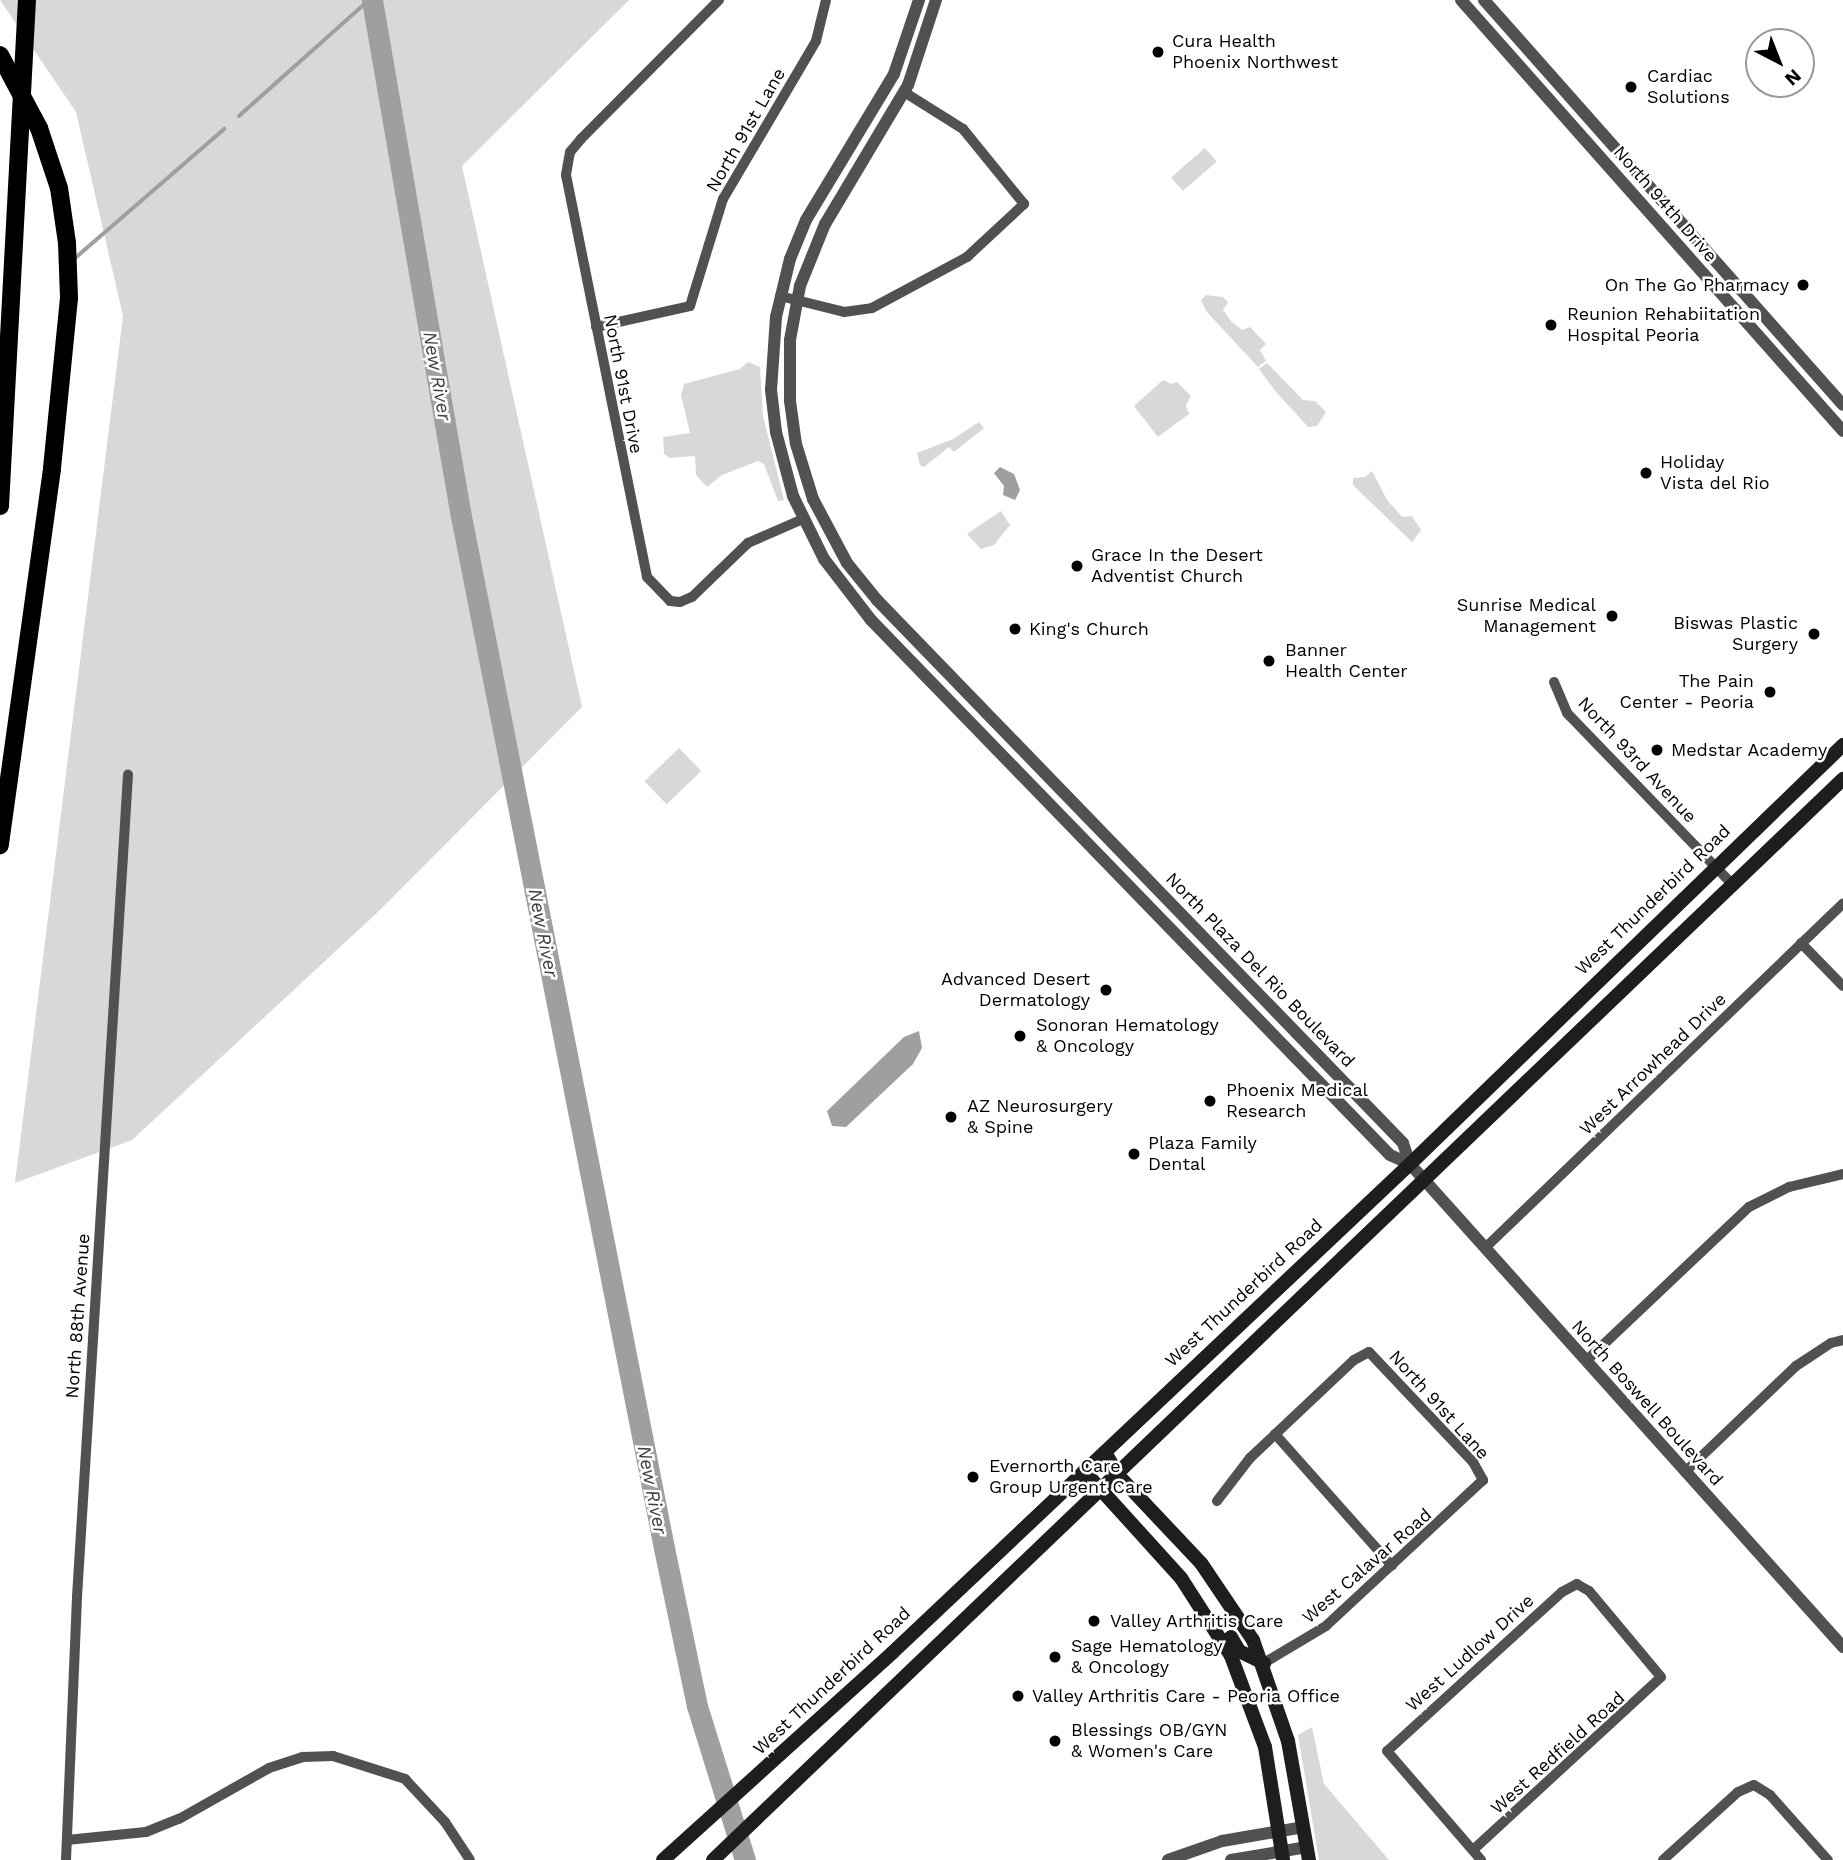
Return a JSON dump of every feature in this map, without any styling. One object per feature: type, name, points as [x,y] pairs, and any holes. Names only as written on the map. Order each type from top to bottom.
[{"type":"highway","points":[[0,506],[27,0]]},
{"type":"highway","points":[[0,55],[39,128],[59,188],[68,263],[68,330],[63,373],[0,845]]},
{"type":"main road","name":"West Thunderbird Road","points":[[663,1860],[800,1738],[1410,1164],[1843,745]]},
{"type":"main road","points":[[713,1860],[1100,1489],[1426,1182],[1843,779]]},
{"type":"main road","points":[[1104,1452],[1117,1474],[1201,1563],[1236,1609],[1264,1663],[1288,1741],[1308,1853]]},
{"type":"main road","points":[[1084,1471],[1181,1578],[1212,1623],[1253,1708],[1282,1855]]},
{"type":"main road","points":[[1212,1623],[1231,1637],[1239,1651],[1264,1663]]},
{"type":"street","name":"North 91st Drive","points":[[719,0],[581,139],[567,163],[596,327],[647,578],[670,601],[692,597],[748,543],[803,519]]},
{"type":"street","name":"North 91st Lane","points":[[596,327],[690,306],[723,200],[816,41],[826,0]]},
{"type":"street","name":"North Plaza Del Rio Boulevard","points":[[919,0],[894,74],[817,199],[790,259],[780,296],[771,366],[776,432],[803,519],[833,572],[871,620],[1390,1155],[1410,1164]]},
{"type":"street","name":"North Plaza Del Rio Boulevard","points":[[936,0],[920,59],[904,92],[825,223],[796,301],[789,358],[793,427],[813,499],[847,563],[1049,777],[1404,1143],[1410,1164]]},
{"type":"street","name":"North 94th Drive","points":[[1461,0],[1843,431]]},
{"type":"street","points":[[1472,13],[1485,0]]},
{"type":"street","name":"North 94th Drive","points":[[1485,0],[1843,405]]},
{"type":"street","points":[[1534,83],[1548,72]]},
{"type":"street","points":[[780,296],[844,312],[872,308],[967,257],[1024,204],[962,129],[904,92]]},
{"type":"street","points":[[1685,254],[1698,242]]},
{"type":"street","points":[[1735,310],[1748,297]]},
{"type":"street","points":[[776,432],[793,427]]},
{"type":"street","points":[[833,572],[847,563]]},
{"type":"street","name":"North 93rd Avenue","points":[[1554,682],[1567,713],[1733,885]]},
{"type":"street","points":[[964,716],[978,703]]},
{"type":"street","name":"North 88th Avenue","points":[[66,1860],[77,1597],[128,775]]},
{"type":"street","points":[[1036,790],[1049,777]]},
{"type":"street","points":[[1115,872],[1128,859]]},
{"type":"street","name":"West Arrowhead Drive","points":[[1485,1248],[1843,903]]},
{"type":"street","points":[[1191,951],[1205,938]]},
{"type":"street","points":[[1801,943],[1843,986]]},
{"type":"street","points":[[1304,1067],[1318,1055]]},
{"type":"street","points":[[1410,1164],[1426,1182]]},
{"type":"street","points":[[1586,1361],[1749,1207],[1789,1188],[1843,1174]]},
{"type":"street","name":"North Boswell Boulevard","points":[[1426,1182],[1843,1647]]},
{"type":"street","points":[[1685,1472],[1796,1366],[1843,1340]]},
{"type":"street","name":"North 91st Lane","points":[[1275,1434],[1354,1360],[1369,1352],[1473,1462],[1483,1480]]},
{"type":"street","points":[[1217,1501],[1275,1434],[1392,1566]]},
{"type":"street","name":"West Calavar Road","points":[[1264,1663],[1313,1636],[1483,1480]]},
{"type":"street","name":"West Ludlow Drive","points":[[1474,1850],[1387,1751],[1562,1592],[1577,1584],[1589,1591],[1661,1677]]},
{"type":"street","name":"West Redfield Road","points":[[1474,1850],[1661,1677]]},
{"type":"street","points":[[67,1840],[146,1832],[179,1819],[270,1768],[303,1757],[333,1756],[405,1779],[445,1822],[470,1860]]},
{"type":"street","points":[[1662,1860],[1738,1792],[1754,1785],[1770,1795],[1828,1860]]},
{"type":"street","points":[[1168,1860],[1222,1841],[1304,1827]]},
{"type":"street","points":[[1474,1850],[1481,1860]]},
{"type":"street","points":[[1231,1860],[1308,1853]]},
{"type":"shaded area","points":[[0,0],[629,0],[462,166],[582,707],[380,910],[132,1140],[15,1183],[123,316],[76,112]]},
{"type":"shaded area","points":[[1205,148],[1217,162],[1183,191],[1171,178]]},
{"type":"shaded area","points":[[1206,295],[1223,297],[1228,302],[1223,310],[1231,321],[1242,330],[1250,327],[1266,344],[1260,350],[1266,361],[1258,367],[1206,311],[1201,300]]},
{"type":"shaded area","points":[[748,362],[760,367],[763,416],[784,500],[778,501],[764,464],[758,461],[722,475],[707,487],[696,475],[695,456],[670,458],[664,454],[663,437],[690,433],[681,395],[684,384],[740,369]]},
{"type":"shaded area","points":[[1267,363],[1303,400],[1315,401],[1326,412],[1317,426],[1308,427],[1276,392],[1259,369]]},
{"type":"shaded area","points":[[1163,380],[1171,384],[1177,382],[1191,396],[1186,405],[1189,414],[1158,437],[1134,406]]},
{"type":"shaded area","points":[[979,422],[984,428],[954,452],[949,447],[924,467],[920,465],[917,453],[953,439]]},
{"type":"shaded area","points":[[1000,467],[1014,474],[1020,490],[1015,500],[1003,495],[1004,486],[994,473]]},
{"type":"shaded area","points":[[1372,471],[1387,500],[1402,517],[1412,516],[1421,530],[1412,542],[1353,485],[1353,478],[1365,477]]},
{"type":"shaded area","points":[[1001,511],[1010,525],[994,545],[981,549],[967,534]]},
{"type":"shaded area","points":[[679,748],[701,771],[667,804],[644,781]]},
{"type":"shaded area","points":[[919,1031],[922,1048],[913,1064],[846,1127],[832,1126],[827,1111],[904,1037]]},
{"type":"shaded area","points":[[1312,1727],[1324,1784],[1389,1860],[1319,1860],[1298,1735]]},
{"type":"waterway","points":[[239,116],[369,0]]},
{"type":"waterway","name":"New River","points":[[372,0],[460,511],[664,1548],[697,1706],[745,1860]]},
{"type":"waterway","points":[[73,260],[224,129]]},
{"type":"place","name":"Cura Health Phoenix Northwest","points":[[1158,52]]},
{"type":"place","name":"Cardiac Solutions","points":[[1631,87]]},
{"type":"place","name":"On The Go Pharmacy","points":[[1803,285]]},
{"type":"place","name":"Reunion Rehabiitation Hospital Peoria","points":[[1551,325]]},
{"type":"place","name":"Holiday Vista del Rio","points":[[1646,473]]},
{"type":"place","name":"Grace In the Desert Adventist Church","points":[[1077,566]]},
{"type":"place","name":"Sunrise Medical Management","points":[[1612,616]]},
{"type":"place","name":"King's Church","points":[[1015,629]]},
{"type":"place","name":"Biswas Plastic Surgery","points":[[1814,634]]},
{"type":"place","name":"Banner Health Center","points":[[1269,661]]},
{"type":"place","name":"The Pain Center - Peoria","points":[[1770,692]]},
{"type":"place","name":"Medstar Academy","points":[[1657,750]]},
{"type":"place","name":"Advanced Desert Dermatology","points":[[1106,990]]},
{"type":"place","name":"Sonoran Hematology & Oncology","points":[[1020,1036]]},
{"type":"place","name":"Phoenix Medical Research","points":[[1210,1101]]},
{"type":"place","name":"AZ Neurosurgery & Spine","points":[[951,1117]]},
{"type":"place","name":"Plaza Family Dental","points":[[1134,1154]]},
{"type":"place","name":"Evernorth Care Group Urgent Care","points":[[973,1477]]},
{"type":"place","name":"Valley Arthritis Care","points":[[1094,1621]]},
{"type":"place","name":"Sage Hematology & Oncology","points":[[1055,1657]]},
{"type":"place","name":"Valley Arthritis Care - Peoria Office","points":[[1018,1696]]},
{"type":"place","name":"Blessings OB/GYN & Women's Care","points":[[1055,1741]]}]
